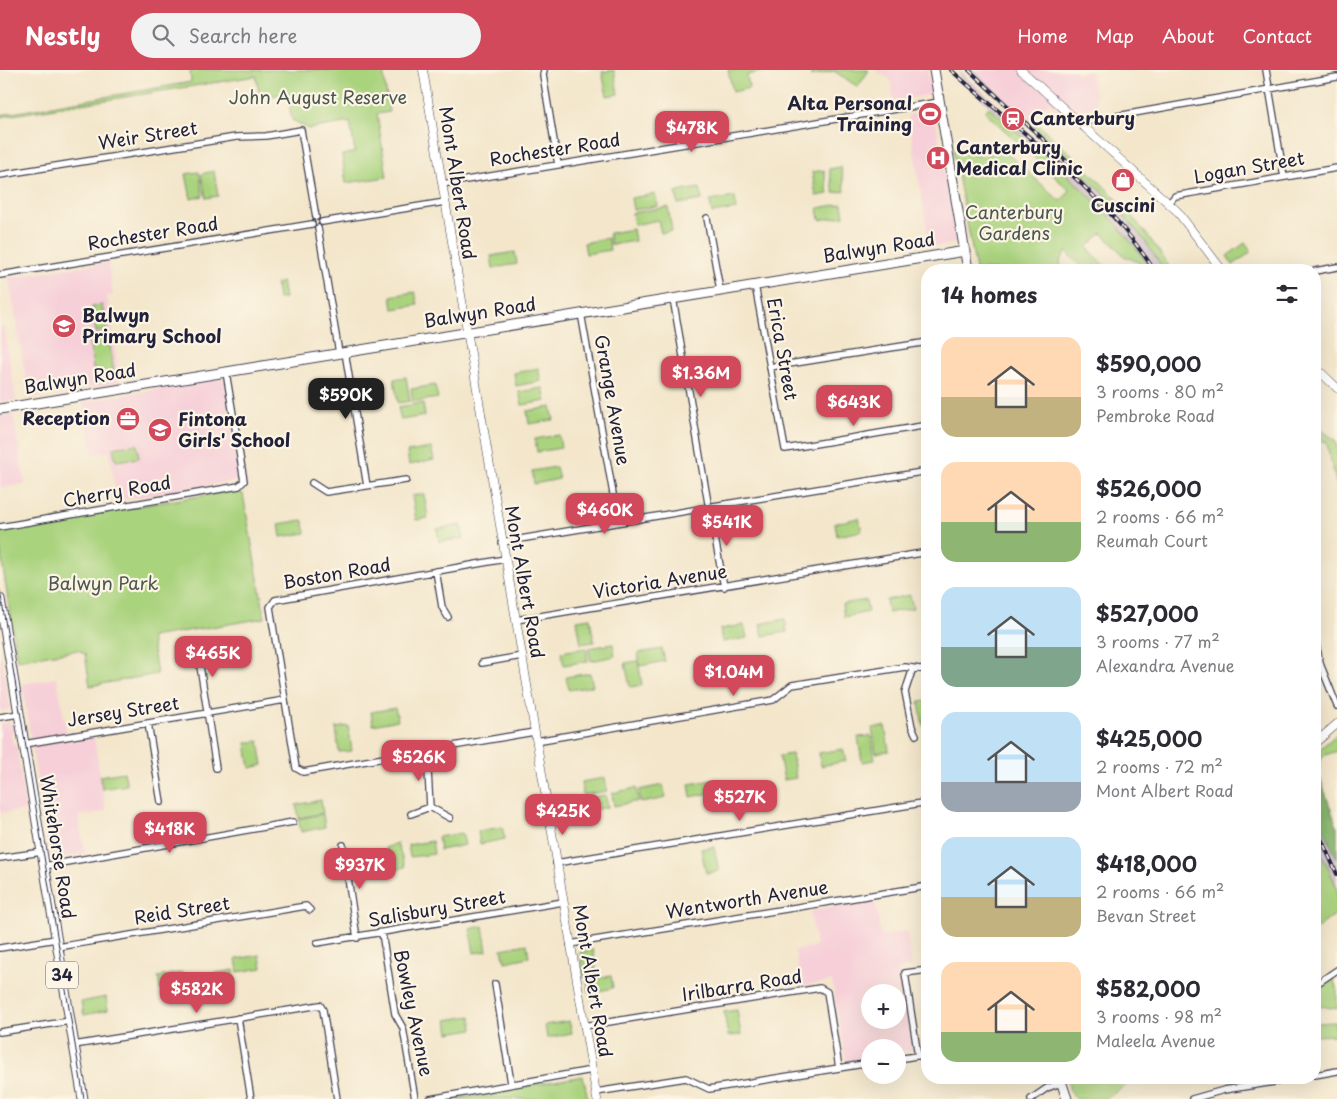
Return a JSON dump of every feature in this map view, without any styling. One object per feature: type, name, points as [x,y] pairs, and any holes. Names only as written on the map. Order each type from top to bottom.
[{"type":"main road","name":"Mont Albert Road","points":[[423,70],[596,1096]]},
{"type":"main road","points":[[934,70],[967,264]]},
{"type":"main road","points":[[1021,70],[1169,204],[1217,264]]},
{"type":"main road","name":"Balwyn Road","points":[[0,409],[965,251]]},
{"type":"main road","points":[[1321,373],[1337,388]]},
{"type":"main road","name":"Whitehorse Road","points":[[0,599],[83,1099]]},
{"type":"main road","points":[[1321,738],[1337,724]]},
{"type":"main road","points":[[1062,1084],[1067,1099]]},
{"type":"street","points":[[544,70],[543,75],[558,165]]},
{"type":"street","points":[[1266,70],[1284,177]]},
{"type":"street","points":[[1083,127],[1089,120],[1337,77]]},
{"type":"street","name":"Rochester Road","points":[[442,184],[939,102]]},
{"type":"street","name":"Weir Street","points":[[0,175],[236,137],[266,136],[301,130],[316,217]]},
{"type":"street","name":"Logan Street","points":[[1169,204],[1176,196],[1337,168]]},
{"type":"street","points":[[367,486],[318,228],[322,222],[445,202]]},
{"type":"street","points":[[318,228],[312,224],[316,217],[322,222]]},
{"type":"street","points":[[707,218],[720,290]]},
{"type":"street","name":"Rochester Road","points":[[0,275],[312,224]]},
{"type":"street","points":[[1321,270],[1337,267]]},
{"type":"street","name":"Erica Street","points":[[755,285],[784,449],[921,426]]},
{"type":"street","points":[[673,298],[724,587]]},
{"type":"street","name":"Grange Avenue","points":[[581,313],[618,522]]},
{"type":"street","points":[[770,367],[921,343]]},
{"type":"street","name":"Cherry Road","points":[[0,527],[239,486],[244,481],[226,372]]},
{"type":"street","points":[[502,542],[921,472]]},
{"type":"street","points":[[312,483],[326,492],[406,480]]},
{"type":"street","name":"Victoria Avenue","points":[[516,620],[921,553]]},
{"type":"street","name":"Boston Road","points":[[427,752],[299,771],[296,768],[270,607],[275,600],[505,559]]},
{"type":"street","points":[[436,572],[442,607],[448,617]]},
{"type":"street","points":[[197,647],[216,768]]},
{"type":"street","points":[[482,663],[522,656]]},
{"type":"street","points":[[1321,662],[1337,706]]},
{"type":"street","points":[[536,741],[773,700],[792,685],[905,667],[921,669]]},
{"type":"street","points":[[913,668],[905,692],[910,721],[916,734]]},
{"type":"street","name":"Jersey Street","points":[[24,744],[285,700]]},
{"type":"street","points":[[0,717],[19,714]]},
{"type":"street","points":[[148,723],[161,802]]},
{"type":"street","points":[[430,807],[427,752],[534,732]]},
{"type":"street","points":[[556,863],[921,803]]},
{"type":"street","points":[[411,814],[430,807],[450,818]]},
{"type":"street","points":[[44,866],[293,822]]},
{"type":"street","points":[[343,845],[357,938]]},
{"type":"street","points":[[0,858],[42,852]]},
{"type":"street","name":"Wentworth Avenue","points":[[570,944],[921,887]]},
{"type":"street","name":"Salisbury Street","points":[[317,943],[357,938],[563,902]]},
{"type":"street","name":"Reid Street","points":[[57,943],[306,906],[310,910]]},
{"type":"street","name":"Bowley Avenue","points":[[382,933],[395,1014],[403,1028],[415,1099]]},
{"type":"street","points":[[0,948],[57,943]]},
{"type":"street","points":[[1321,981],[1337,970]]},
{"type":"street","points":[[918,1056],[905,974],[921,971]]},
{"type":"street","points":[[495,984],[510,1083]]},
{"type":"street","name":"Irilbarra Road","points":[[584,1026],[820,988],[827,992],[839,1068]]},
{"type":"street","points":[[74,1045],[320,1005],[323,1010],[337,1099]]},
{"type":"street","points":[[238,1018],[251,1099]]},
{"type":"street","points":[[0,1032],[70,1021]]},
{"type":"street","points":[[906,1058],[921,1055]]},
{"type":"street","points":[[596,1096],[686,1078],[709,1088],[861,1064]]},
{"type":"street","points":[[430,1099],[510,1083],[592,1070]]},
{"type":"street","points":[[1321,1074],[1337,1071]]},
{"type":"street","points":[[1031,1099],[1054,1084]]},
{"type":"street","points":[[1192,1099],[1224,1090],[1262,1084]]},
{"type":"shaded area","points":[[875,70],[928,70],[932,94],[894,101],[890,79]]},
{"type":"shaded area","points":[[958,70],[1064,163],[1065,161],[967,70],[974,70],[1114,203],[1145,241],[1160,264],[1146,264],[1114,221],[1059,170],[1060,168],[961,81]]},
{"type":"shaded area","points":[[974,70],[1075,70],[1076,74],[1091,71],[1097,106],[1085,108],[1071,123],[1049,102],[1029,122]]},
{"type":"shaded area","points":[[934,110],[956,243],[930,248],[908,115]]},
{"type":"shaded area","name":"Balwyn Primary School","points":[[108,262],[113,295],[107,296],[120,383],[29,398],[9,278]]},
{"type":"shaded area","points":[[0,327],[4,327],[16,400],[0,402]]},
{"type":"shaded area","name":"Fintona Girls' School","points":[[223,377],[241,480],[117,501],[109,451],[93,454],[83,402]]},
{"type":"shaded area","points":[[13,414],[25,484],[0,488],[0,416]]},
{"type":"shaded area","points":[[0,650],[10,707],[7,710],[0,711]]},
{"type":"shaded area","points":[[57,678],[68,742],[94,738],[106,811],[78,816],[85,853],[50,859],[22,684]]},
{"type":"shaded area","points":[[8,722],[13,725],[14,732],[11,733],[13,745],[16,745],[26,810],[0,813],[0,724]]},
{"type":"shaded area","points":[[1321,823],[1337,859],[1337,888],[1321,852]]},
{"type":"shaded area","points":[[875,900],[881,936],[907,931],[912,966],[899,969],[902,984],[861,984],[861,1029],[906,1029],[906,1010],[913,1050],[906,1051],[906,1039],[861,1039],[861,1058],[846,1061],[832,981],[801,986],[795,950],[816,946],[810,911]]},
{"type":"green space","name":"John August Reserve","points":[[190,70],[383,70],[389,112],[377,114],[387,177],[346,183],[342,155],[355,152],[350,122],[309,129],[292,120],[287,93],[260,98],[256,76],[0,117],[0,115],[191,82]]},
{"type":"green space","points":[[614,70],[618,94],[607,96],[602,72]]},
{"type":"green space","points":[[728,70],[771,70],[747,75],[749,88],[733,92]]},
{"type":"green space","points":[[810,70],[869,70],[858,87],[834,71],[811,76]]},
{"type":"green space","name":"Canterbury Gardens","points":[[989,107],[1076,183],[1116,224],[1135,246],[1147,264],[1140,264],[1124,256],[1102,233],[1087,247],[1103,264],[1078,264],[1066,252],[1060,261],[1061,264],[975,264],[953,149],[972,155],[984,156],[995,152],[1000,147],[1060,201],[1070,191],[985,112]]},
{"type":"green space","points":[[1032,119],[1089,171],[1142,228],[1167,264],[1160,264],[1145,241],[1114,203],[1029,122]]},
{"type":"green space","points":[[841,167],[845,191],[834,193],[829,169]]},
{"type":"green space","points":[[824,170],[828,194],[816,196],[812,172]]},
{"type":"green space","points":[[214,171],[218,196],[206,198],[201,174]]},
{"type":"green space","points":[[199,172],[203,196],[191,199],[186,174]]},
{"type":"green space","points":[[700,188],[702,200],[678,204],[676,192]]},
{"type":"green space","points":[[655,194],[658,206],[633,210],[631,198]]},
{"type":"green space","points":[[735,197],[736,209],[712,213],[710,201]]},
{"type":"green space","points":[[842,204],[844,216],[820,220],[818,208]]},
{"type":"green space","points":[[668,207],[672,231],[661,233],[658,220],[634,225],[632,213]]},
{"type":"green space","points":[[633,229],[635,241],[611,245],[609,233]]},
{"type":"green space","points":[[608,238],[610,250],[586,254],[584,243]]},
{"type":"green space","points":[[1245,243],[1251,252],[1234,264],[1232,264],[1227,256]]},
{"type":"green space","points":[[515,252],[517,264],[493,268],[491,256]]},
{"type":"green space","points":[[282,282],[285,298],[278,299],[276,284]]},
{"type":"green space","points":[[415,292],[418,305],[393,309],[391,296]]},
{"type":"green space","points":[[102,305],[107,331],[96,332],[92,307]]},
{"type":"green space","points":[[105,334],[109,339],[114,374],[110,379],[101,380],[94,374],[89,339],[94,335]]},
{"type":"green space","points":[[538,368],[541,381],[516,386],[514,373]]},
{"type":"green space","points":[[406,377],[410,401],[398,403],[394,379]]},
{"type":"green space","points":[[435,385],[438,398],[413,402],[411,389]]},
{"type":"green space","points":[[543,388],[546,401],[522,405],[519,392]]},
{"type":"green space","points":[[423,403],[425,416],[401,420],[398,407]]},
{"type":"green space","points":[[551,407],[554,420],[529,424],[527,411]]},
{"type":"green space","points":[[1321,430],[1335,440],[1337,448],[1337,486],[1326,441],[1321,441]]},
{"type":"green space","points":[[559,435],[561,448],[537,452],[535,439]]},
{"type":"green space","points":[[137,444],[139,458],[116,461],[113,448]]},
{"type":"green space","points":[[431,448],[434,460],[409,465],[407,452]]},
{"type":"green space","points":[[556,467],[559,479],[534,484],[532,471]]},
{"type":"green space","name":"Balwyn Park","points":[[236,490],[243,494],[265,618],[151,637],[157,674],[90,686],[85,654],[78,650],[17,660],[0,547],[0,529]]},
{"type":"green space","points":[[424,494],[428,518],[416,520],[412,496]]},
{"type":"green space","points":[[859,518],[862,531],[837,536],[835,523]]},
{"type":"green space","points":[[303,520],[306,533],[281,537],[279,524]]},
{"type":"green space","points":[[461,525],[464,538],[439,542],[437,529]]},
{"type":"green space","points":[[910,595],[913,608],[888,613],[886,600]]},
{"type":"green space","points":[[866,600],[868,612],[844,617],[842,604]]},
{"type":"green space","points":[[590,618],[594,642],[581,644],[577,620]]},
{"type":"green space","points":[[785,619],[787,632],[763,636],[760,624]]},
{"type":"green space","points":[[744,625],[747,638],[722,642],[720,629]]},
{"type":"green space","points":[[613,644],[615,656],[591,661],[588,648]]},
{"type":"green space","points":[[586,648],[588,661],[564,665],[561,652]]},
{"type":"green space","points":[[662,649],[665,661],[640,666],[638,653]]},
{"type":"green space","points":[[638,661],[642,685],[630,687],[625,663]]},
{"type":"green space","points":[[590,673],[593,686],[569,690],[566,677]]},
{"type":"green space","points":[[395,708],[398,720],[373,725],[371,712]]},
{"type":"green space","points":[[348,726],[352,751],[339,752],[336,728]]},
{"type":"green space","points":[[885,726],[889,751],[876,753],[872,728]]},
{"type":"green space","points":[[1337,734],[1337,751],[1322,756],[1321,760],[1321,748]]},
{"type":"green space","points":[[871,736],[875,760],[862,762],[858,737]]},
{"type":"green space","points":[[259,741],[263,765],[250,768],[246,743]]},
{"type":"green space","points":[[843,749],[846,761],[821,766],[819,753]]},
{"type":"green space","points":[[792,754],[796,778],[784,780],[779,756]]},
{"type":"green space","points":[[124,772],[127,785],[102,789],[100,776]]},
{"type":"green space","points":[[605,778],[607,791],[583,795],[581,782]]},
{"type":"green space","points":[[713,780],[716,792],[691,797],[689,784]]},
{"type":"green space","points":[[1321,780],[1337,827],[1337,859],[1321,823]]},
{"type":"green space","points":[[663,785],[666,798],[641,803],[639,790]]},
{"type":"green space","points":[[636,788],[639,801],[614,806],[612,793]]},
{"type":"green space","points":[[605,795],[608,807],[583,812],[581,799]]},
{"type":"green space","points":[[321,800],[323,813],[299,818],[296,805]]},
{"type":"green space","points":[[323,814],[325,827],[301,832],[298,819]]},
{"type":"green space","points":[[502,827],[505,839],[480,844],[478,831]]},
{"type":"green space","points":[[462,833],[465,845],[440,850],[438,837]]},
{"type":"green space","points":[[432,841],[434,854],[410,857],[408,845]]},
{"type":"green space","points":[[397,843],[405,867],[393,871],[385,848]]},
{"type":"green space","points":[[714,847],[719,871],[706,873],[701,849]]},
{"type":"green space","points":[[1321,852],[1337,888],[1337,913],[1321,925]]},
{"type":"green space","points":[[483,926],[487,951],[474,953],[470,929]]},
{"type":"green space","points":[[527,944],[529,957],[505,962],[502,949]]},
{"type":"green space","points":[[593,950],[597,975],[584,977],[580,952]]},
{"type":"green space","points":[[260,955],[262,968],[238,972],[236,959]]},
{"type":"green space","points":[[234,970],[236,983],[212,987],[209,974]]},
{"type":"green space","points":[[182,972],[184,985],[160,990],[158,977]]},
{"type":"green space","points":[[611,976],[613,988],[589,993],[587,980]]},
{"type":"green space","points":[[1333,978],[1337,990],[1337,1009],[1321,1006],[1321,987]]},
{"type":"green space","points":[[106,997],[108,1010],[84,1015],[81,1002]]},
{"type":"green space","points":[[737,1010],[741,1035],[728,1036],[724,1012]]},
{"type":"green space","points":[[471,1016],[473,1029],[449,1033],[447,1020]]},
{"type":"green space","points":[[569,1021],[572,1033],[547,1038],[545,1025]]},
{"type":"green space","points":[[1335,1022],[1336,1035],[1321,1036],[1321,1023]]},
{"type":"green space","points":[[583,1076],[588,1099],[452,1099]]},
{"type":"green space","points":[[1068,1084],[1127,1084],[1106,1099],[1076,1099],[1070,1091]]},
{"type":"tram line","points":[[0,590],[84,1099]]},
{"type":"railway","points":[[951,70],[1086,188],[1134,241],[1150,264]]},
{"type":"railway","points":[[969,70],[1078,172]]},
{"type":"railway","points":[[1321,838],[1337,874]]},
{"type":"place","name":"Alta Personal Training","points":[[930,114]]},
{"type":"place","name":"Canterbury","points":[[1013,119]]},
{"type":"place","name":"Canterbury Medical Clinic","points":[[938,158]]},
{"type":"place","name":"Cuscini","points":[[1123,180]]},
{"type":"place","name":"Balwyn Primary School","points":[[64,326]]},
{"type":"place","name":"Reception","points":[[128,419]]},
{"type":"place","name":"Fintona Girls' School","points":[[160,430]]}]
